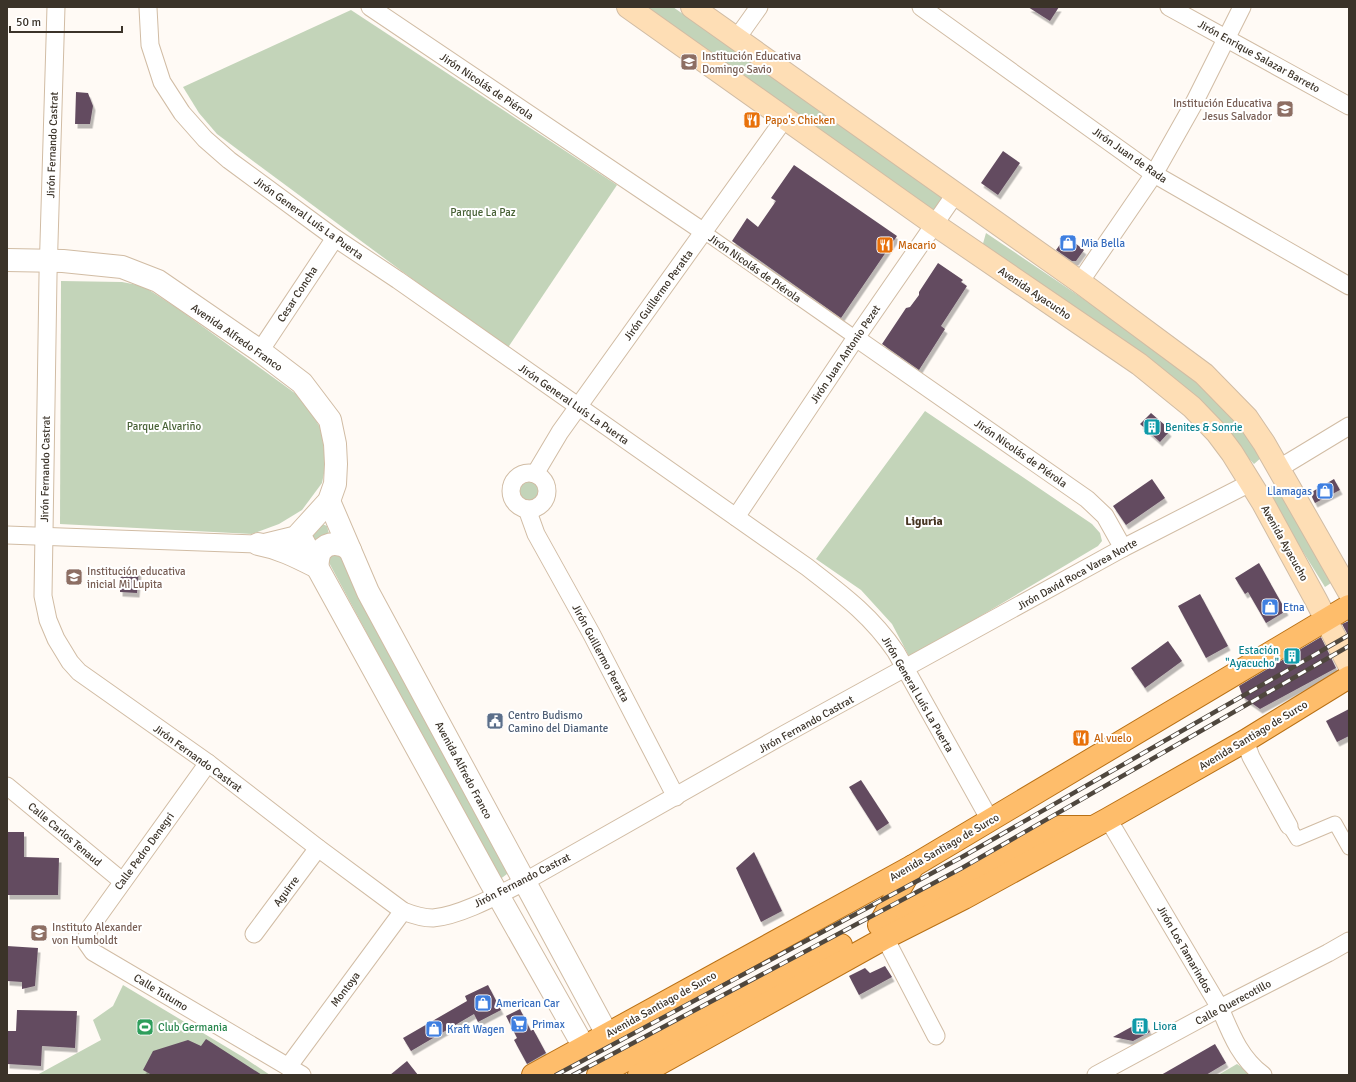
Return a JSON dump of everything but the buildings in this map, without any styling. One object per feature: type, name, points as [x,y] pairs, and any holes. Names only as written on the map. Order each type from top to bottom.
[{"type":"main road","name":"Avenida Ayacucho","points":[[628,7],[934,224],[1139,364],[1167,385],[1192,407],[1217,433],[1232,453],[1263,503],[1349,665]]},
{"type":"main road","points":[[692,7],[956,193],[1080,282],[1204,374],[1247,418],[1264,443],[1349,592]]},
{"type":"main road","name":"Avenida Santiago de Surco","points":[[533,1075],[913,866],[1349,606]]},
{"type":"main road","name":"Avenida Santiago de Surco","points":[[598,1075],[882,931],[964,898],[1101,823],[1245,741],[1349,677]]},
{"type":"main road","points":[[882,931],[913,866]]},
{"type":"main road","name":"Avenida Santiago de Surco","points":[[639,1075],[882,931]]},
{"type":"street","name":"Jirón Fernando Castrat","points":[[56,7],[49,261],[43,596],[48,620],[56,639],[78,672],[208,763],[403,912],[432,918],[441,917],[472,906],[524,882],[785,734],[906,669]]},
{"type":"street","name":"Jirón General Luís La Puerta","points":[[146,7],[150,45],[162,82],[182,113],[205,139],[229,160],[335,238],[398,280],[807,567],[854,604],[881,630],[906,669],[990,820]]},
{"type":"street","name":"Jirón Nicolás de Piérola","points":[[370,7],[704,232],[1088,499],[1105,516],[1123,548]]},
{"type":"street","points":[[737,38],[759,7]]},
{"type":"street","name":"Jirón Juan de Rada","points":[[921,7],[1154,174],[1349,286]]},
{"type":"street","name":"Jirón Enrique Salazar Barreto","points":[[1169,7],[1349,106]]},
{"type":"street","points":[[1080,282],[1154,174],[1192,105],[1242,7]]},
{"type":"street","name":"Jirón Guillermo Peratta","points":[[535,474],[560,432],[785,118]]},
{"type":"street","name":"Jirón Juan Antonio Pezet","points":[[736,517],[856,338],[956,193]]},
{"type":"street","name":"Cesar Concha","points":[[260,351],[335,238]]},
{"type":"street","name":"Avenida Alfredo Franco","points":[[7,260],[49,261],[122,267],[158,281],[260,351],[302,383],[330,420],[335,444],[336,464],[335,484],[329,501],[299,534]]},
{"type":"street","points":[[1278,469],[1349,426]]},
{"type":"street","points":[[523,474],[535,474],[544,481],[547,486],[546,498],[538,507],[527,509],[521,507],[513,499],[511,493],[512,487],[514,481],[523,474]]},
{"type":"street","name":"Jirón David Roca Varea Norte","points":[[906,669],[1123,548],[1250,483]]},
{"type":"street","name":"Avenida Alfredo Franco","points":[[329,501],[368,592],[607,1034]]},
{"type":"street","name":"Jirón Guillermo Peratta","points":[[527,509],[536,534],[591,633],[676,797]]},
{"type":"street","points":[[258,544],[299,534],[498,895],[584,1047]]},
{"type":"street","points":[[7,535],[258,544],[293,554],[318,567]]},
{"type":"street","points":[[318,567],[319,555],[327,545],[338,544],[350,550]]},
{"type":"street","points":[[1245,741],[1251,757],[1297,839],[1335,822],[1349,848]]},
{"type":"street","name":"Calle Pedro Denegri","points":[[86,942],[89,928],[208,763]]},
{"type":"street","name":"Calle Carlos Tenaud","points":[[7,786],[122,882]]},
{"type":"street","name":"Jirón Los Tamarindos","points":[[1101,823],[1220,1008],[1234,1041],[1252,1066],[1263,1075]]},
{"type":"street","name":"Aguirre","points":[[254,934],[318,848]]},
{"type":"street","name":"Montoya","points":[[295,1071],[403,912]]},
{"type":"street","points":[[882,931],[936,1036]]},
{"type":"street","name":"Calle Querecotillo","points":[[1096,1075],[1349,941]]},
{"type":"street","name":"Calle Tutumo","points":[[86,942],[93,952],[295,1071]]},
{"type":"street","points":[[555,996],[579,983]]},
{"type":"green space","points":[[642,7],[673,7],[945,199],[935,214]]},
{"type":"green space","name":"Parque La Paz","points":[[351,10],[617,185],[507,349],[217,134],[199,113],[183,87]]},
{"type":"green space","points":[[986,233],[1177,362],[1235,416],[1262,457],[1254,464],[1192,398],[982,247]]},
{"type":"green space","name":"Parque Alvariño","points":[[61,281],[122,282],[143,286],[177,308],[303,399],[321,429],[326,464],[322,483],[302,510],[279,524],[252,534],[60,524]]},
{"type":"green space","points":[[925,411],[1092,524],[1100,533],[1102,541],[1098,546],[910,658],[892,624],[861,590],[816,559]]},
{"type":"green space","points":[[530,480],[538,483],[541,491],[538,499],[530,502],[522,499],[519,491],[522,483]]},
{"type":"green space","points":[[1274,484],[1334,581],[1325,587],[1265,491]]},
{"type":"green space","points":[[320,523],[327,526],[329,534],[314,543],[310,530]]},
{"type":"green space","points":[[329,551],[346,553],[511,871],[499,880],[326,557]]},
{"type":"green space","name":"Club Germania","points":[[123,985],[243,1057],[270,1075],[37,1075],[101,1040],[93,1020],[113,1006]]},
{"type":"green space","points":[[1237,1064],[1253,1075],[1218,1075]]},
{"type":"railway","points":[[556,1075],[962,857],[1349,635]]},
{"type":"railway","points":[[573,1075],[962,868],[1349,646]]},
{"type":"place","name":"Institución Educativa Domingo Savio","points":[[689,62]]},
{"type":"place","name":"Institución Educativa Jesus Salvador","points":[[1285,109]]},
{"type":"place","name":"Papo's Chicken","points":[[752,120]]},
{"type":"place","name":"Mia Bella","points":[[1068,243]]},
{"type":"place","name":"Macario","points":[[885,245]]},
{"type":"place","name":"Benites & Sonrie","points":[[1152,427]]},
{"type":"place","name":"Llamagas","points":[[1325,491]]},
{"type":"place","name":"Institución educativa inicial Mi Lupita","points":[[74,577]]},
{"type":"place","name":"Etna","points":[[1270,607]]},
{"type":"place","name":"Estación \"Ayacucho\"","points":[[1292,656]]},
{"type":"place","name":"Centro Budismo Camino del Diamante","points":[[495,721]]},
{"type":"place","name":"Al vuelo","points":[[1081,738]]},
{"type":"place","name":"Instituto Alexander von Humboldt","points":[[39,933]]},
{"type":"place","name":"American Car","points":[[483,1003]]},
{"type":"place","name":"Primax","points":[[519,1024]]},
{"type":"place","name":"Liora","points":[[1140,1026]]},
{"type":"place","name":"Club Germania","points":[[145,1027]]},
{"type":"place","name":"Kraft Wagen","points":[[434,1029]]},
{"type":"district","name":"Liguria","points":[[924,521]]}]
